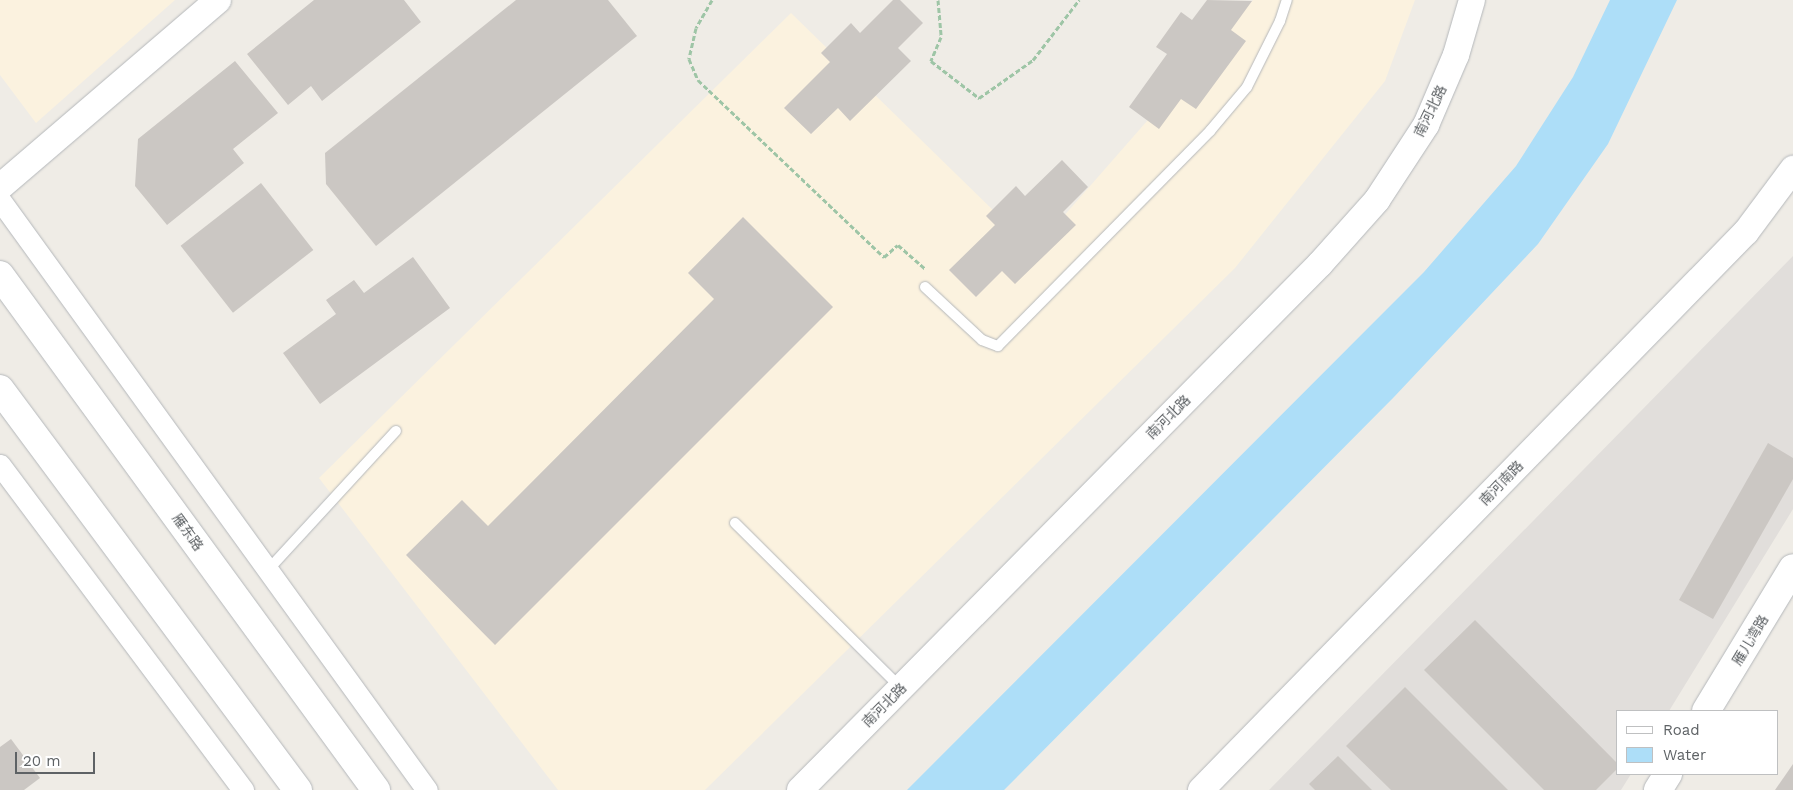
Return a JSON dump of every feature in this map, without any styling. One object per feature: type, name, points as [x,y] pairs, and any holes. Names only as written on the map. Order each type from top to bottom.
[{"type":"main road","name":"雁东路","points":[[0,274],[376,790]]},
{"type":"main road","points":[[0,389],[298,790]]},
{"type":"main road","name":"雁儿湾路","points":[[1707,710],[1793,568]]},
{"type":"main road","points":[[1658,790],[1667,775]]},
{"type":"street","points":[[0,187],[218,0]]},
{"type":"street","name":"南河北路","points":[[800,790],[1320,264],[1377,200],[1426,125],[1456,55],[1472,0]]},
{"type":"street","name":"南河南路","points":[[1201,790],[1746,232],[1793,169]]},
{"type":"street","points":[[0,200],[427,790]]},
{"type":"street","points":[[0,464],[243,790]]},
{"type":"lane","points":[[925,287],[982,340],[998,346],[1210,131],[1241,94],[1280,21],[1287,0]]},
{"type":"lane","points":[[268,570],[396,431]]},
{"type":"lane","points":[[735,523],[901,687]]},
{"type":"path","points":[[712,0],[696,28],[689,59],[698,80],[884,257]]},
{"type":"path","points":[[938,0],[941,37],[931,60],[979,98],[1033,60],[1079,0]]},
{"type":"shaded area","points":[[0,0],[175,0],[36,123],[0,75]]},
{"type":"shaded area","points":[[1253,0],[1415,0],[1385,81],[1235,268],[705,790],[558,790],[319,478],[791,13],[1034,250]]},
{"type":"shaded area","points":[[1793,256],[1793,509],[1670,710],[1616,710],[1616,775],[1630,775],[1621,790],[1269,790]]},
{"type":"water","points":[[1610,0],[1677,0],[1608,144],[1538,244],[1394,397],[1004,790],[907,790],[1424,272],[1516,166],[1573,77]]},
{"type":"building","points":[[314,0],[404,0],[421,22],[322,101],[311,86],[288,105],[247,54]]},
{"type":"building","points":[[516,0],[608,0],[637,36],[376,246],[326,184],[325,153]]},
{"type":"building","points":[[893,0],[900,0],[923,23],[898,48],[911,61],[850,121],[838,108],[811,134],[784,108],[830,62],[821,53],[851,23],[860,33]]},
{"type":"building","points":[[1207,0],[1252,1],[1231,30],[1246,41],[1196,109],[1181,99],[1159,129],[1129,107],[1167,54],[1156,47],[1181,12],[1192,20]]},
{"type":"building","points":[[235,61],[278,113],[233,149],[244,163],[167,225],[135,186],[138,139]]},
{"type":"building","points":[[1062,160],[1088,187],[1063,212],[1076,225],[1015,284],[1002,271],[976,297],[949,270],[995,225],[986,216],[1016,186],[1025,196]]},
{"type":"building","points":[[261,183],[313,250],[233,313],[181,246]]},
{"type":"building","points":[[743,217],[833,307],[495,645],[406,555],[462,500],[488,526],[714,299],[688,273]]},
{"type":"building","points":[[413,257],[450,308],[320,404],[283,353],[336,314],[326,300],[354,280],[364,293]]},
{"type":"building","points":[[1768,443],[1793,458],[1793,479],[1713,619],[1679,600]]},
{"type":"building","points":[[1475,620],[1616,762],[1616,770],[1596,790],[1544,790],[1424,670]]},
{"type":"building","points":[[1405,687],[1508,790],[1391,790],[1346,746]]},
{"type":"building","points":[[11,739],[40,778],[24,790],[0,790],[0,747]]},
{"type":"building","points":[[1338,756],[1372,790],[1315,790],[1309,784]]},
{"type":"building","points":[[1793,764],[1793,790],[1775,790]]}]
